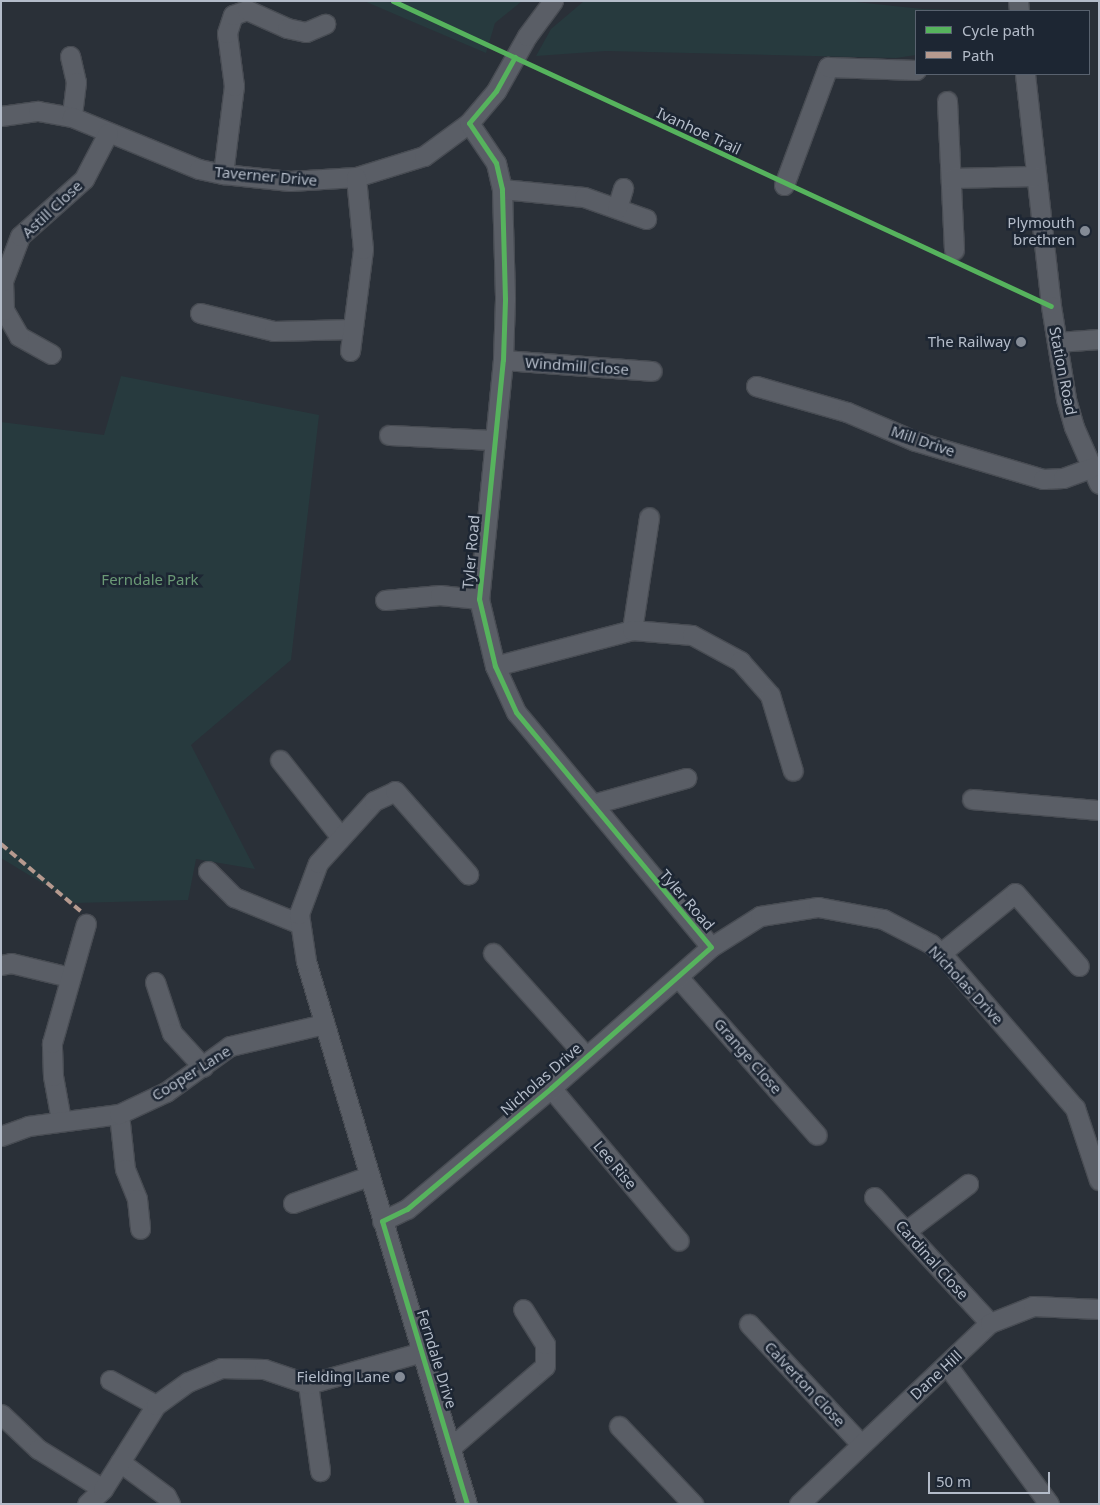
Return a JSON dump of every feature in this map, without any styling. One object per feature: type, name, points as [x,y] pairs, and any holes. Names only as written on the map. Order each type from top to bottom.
[{"type":"street","name":"Taverner Drive","points":[[1,116],[38,111],[72,117],[108,134],[199,169],[223,174],[290,181],[356,178],[424,156],[469,123],[496,91],[527,36],[553,1]]},
{"type":"street","points":[[223,174],[234,86],[227,33],[233,15],[247,10],[286,28],[306,32],[325,24]]},
{"type":"street","points":[[70,56],[76,82],[72,117]]},
{"type":"street","points":[[784,185],[828,67],[915,70]]},
{"type":"street","name":"Station Road","points":[[1025,75],[1036,176],[1066,399],[1095,476]]},
{"type":"street","points":[[947,101],[954,250]]},
{"type":"street","name":"Tyler Road","points":[[469,123],[496,163],[502,190],[505,298],[503,360],[479,600],[494,666],[516,712],[711,947]]},
{"type":"street","name":"Astill Close","points":[[51,354],[19,336],[4,310],[3,281],[20,236],[84,179],[108,134]]},
{"type":"street","points":[[951,178],[1036,176]]},
{"type":"street","points":[[350,352],[363,249],[356,178]]},
{"type":"street","points":[[617,208],[623,188]]},
{"type":"street","points":[[502,190],[584,197],[646,219]]},
{"type":"street","points":[[200,313],[274,331],[352,329]]},
{"type":"street","points":[[1057,342],[1099,339]]},
{"type":"street","name":"Windmill Close","points":[[503,360],[652,371]]},
{"type":"street","name":"Mill Drive","points":[[756,386],[847,412],[915,441],[1043,479],[1095,476]]},
{"type":"street","points":[[389,435],[494,440]]},
{"type":"street","points":[[632,630],[649,517]]},
{"type":"street","points":[[385,600],[440,595],[479,600]]},
{"type":"street","points":[[494,666],[632,630],[692,635],[740,661],[770,695],[793,771]]},
{"type":"street","points":[[280,760],[340,836]]},
{"type":"street","points":[[593,804],[686,778]]},
{"type":"street","name":"Ferndale Drive","points":[[467,1504],[306,961],[299,914],[318,863],[340,836],[374,801],[395,791],[468,874]]},
{"type":"street","points":[[972,800],[1099,810]]},
{"type":"street","points":[[208,871],[234,897],[300,924]]},
{"type":"street","points":[[941,953],[1015,893],[1079,966]]},
{"type":"street","name":"Nicholas Drive","points":[[382,1221],[407,1209],[551,1088],[585,1055],[711,947],[760,916],[818,906],[883,919],[931,944],[941,953],[1075,1108],[1099,1180]]},
{"type":"street","points":[[61,1120],[52,1076],[52,1043],[69,978],[86,924]]},
{"type":"street","points":[[493,953],[585,1055]]},
{"type":"street","points":[[1,965],[11,963],[69,978]]},
{"type":"street","name":"Grange Close","points":[[678,977],[817,1135]]},
{"type":"street","points":[[155,982],[172,1033],[203,1068]]},
{"type":"street","name":"Cooper Lane","points":[[1,1136],[28,1126],[61,1120],[119,1114],[166,1092],[203,1068],[230,1046],[324,1024]]},
{"type":"street","name":"Lee Rise","points":[[551,1088],[679,1242]]},
{"type":"street","points":[[119,1114],[125,1169],[137,1199],[140,1230]]},
{"type":"street","points":[[293,1204],[369,1176]]},
{"type":"street","points":[[906,1231],[968,1184]]},
{"type":"street","name":"Cardinal Close","points":[[874,1197],[990,1323]]},
{"type":"street","name":"Dane Hill","points":[[810,1500],[861,1444],[990,1323],[1033,1306],[1099,1309]]},
{"type":"street","points":[[450,1448],[545,1366],[545,1344],[524,1309]]},
{"type":"street","name":"Calverton Close","points":[[749,1324],[861,1444]]},
{"type":"street","points":[[87,1504],[102,1489],[156,1405],[188,1382],[221,1368],[264,1369],[308,1384],[422,1352]]},
{"type":"street","points":[[947,1365],[1049,1504]]},
{"type":"street","points":[[110,1380],[156,1405]]},
{"type":"street","points":[[308,1384],[320,1471]]},
{"type":"street","points":[[1,1414],[38,1448],[102,1489]]},
{"type":"street","points":[[619,1426],[693,1504]]},
{"type":"street","points":[[120,1462],[166,1496],[170,1504]]},
{"type":"green space","points":[[364,1],[522,1],[495,23],[486,53]]},
{"type":"green space","points":[[584,1],[846,1],[923,9],[964,10],[915,10],[915,55],[896,58],[606,51],[536,56],[551,29]]},
{"type":"green space","name":"Ferndale Park","points":[[121,376],[319,415],[291,660],[191,745],[255,869],[196,859],[188,900],[75,903],[1,858],[1,422],[104,435]]},
{"type":"marked path","points":[[1,844],[83,913]]},
{"type":"cycle path","name":"Ivanhoe Trail","points":[[393,1],[1051,306]]},
{"type":"cycle path","points":[[467,1504],[382,1221],[407,1209],[551,1088],[711,947],[516,712],[495,666],[479,599],[503,360],[505,299],[502,189],[496,163],[469,123],[496,91],[515,57]]},
{"type":"place","name":"Plymouth brethren","points":[[1085,231]]},
{"type":"place","name":"The Railway","points":[[1021,342]]},
{"type":"place","name":"Fielding Lane","points":[[400,1377]]}]
